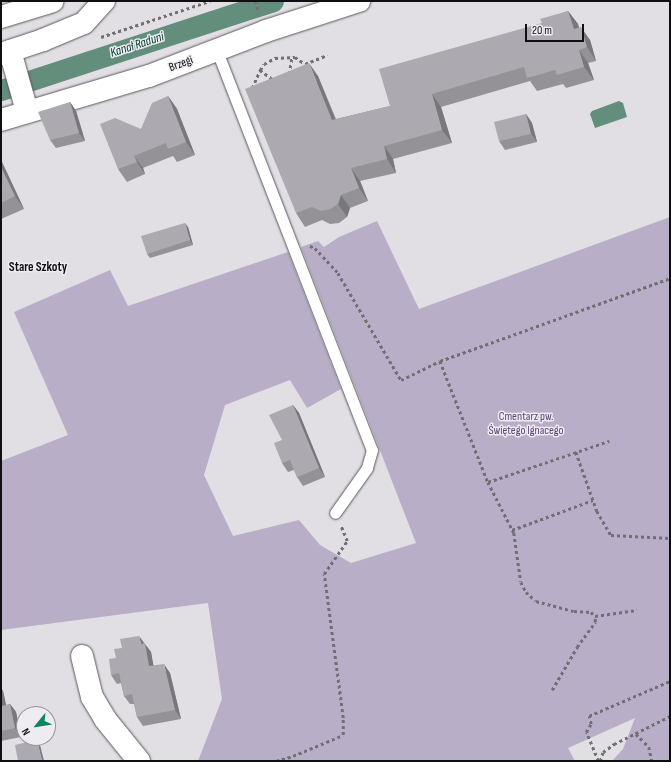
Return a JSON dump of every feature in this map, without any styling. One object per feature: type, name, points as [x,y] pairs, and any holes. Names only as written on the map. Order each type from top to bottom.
[{"type":"street","points":[[1,17],[53,1]]},
{"type":"street","points":[[26,106],[9,58],[84,23],[104,1]]},
{"type":"street","name":"Brzegi","points":[[1,120],[26,106],[127,82],[260,34],[359,1]]},
{"type":"street","points":[[82,656],[95,702],[105,719],[139,761]]},
{"type":"lane","points":[[217,50],[372,450],[367,468],[335,513]]},
{"type":"path","points":[[97,38],[210,1]]},
{"type":"path","points":[[236,99],[250,90],[264,64],[275,58],[292,56],[305,64],[327,55]]},
{"type":"path","points":[[289,76],[292,56]]},
{"type":"path","points":[[260,70],[276,81]]},
{"type":"path","points":[[292,243],[304,243],[315,248],[338,273],[401,380],[440,361],[670,278]]},
{"type":"path","points":[[440,361],[488,482],[512,530],[521,582],[526,592],[536,601],[574,611],[591,612],[595,616]]},
{"type":"path","points":[[488,482],[609,441]]},
{"type":"path","points":[[576,452],[597,511],[611,536],[670,538]]},
{"type":"path","points":[[512,530],[593,500]]},
{"type":"path","points":[[276,761],[293,756],[343,735],[343,718],[324,574],[347,541],[335,513]]},
{"type":"path","points":[[595,616],[637,610]]},
{"type":"path","points":[[552,690],[577,647],[594,622],[595,616]]},
{"type":"path","points":[[599,761],[586,732],[591,724],[589,716],[670,681]]},
{"type":"path","points":[[599,761],[603,752],[614,744],[670,716]]},
{"type":"path","points":[[636,734],[649,747],[652,761]]},
{"type":"green space","name":"Cmentarz pw. Świętego Ignacego","points":[[670,217],[670,761],[612,761],[623,749],[635,718],[568,748],[575,761],[198,761],[222,699],[208,603],[1,630],[1,461],[68,435],[14,312],[110,270],[128,306],[288,252],[341,389],[307,408],[290,380],[225,405],[204,475],[233,536],[299,520],[320,545],[351,563],[416,543],[301,247],[318,241],[324,247],[339,237],[377,221],[419,309]]},
{"type":"shaded area","points":[[619,101],[623,103],[627,117],[595,128],[590,114],[592,111]]},
{"type":"building","points":[[568,11],[574,29],[581,27],[587,47],[579,50],[584,67],[557,75],[555,70],[527,78],[524,67],[432,94],[442,130],[384,146],[387,159],[351,168],[359,188],[341,195],[338,204],[330,209],[321,211],[312,207],[296,213],[245,89],[309,63],[332,120],[390,106],[379,69],[542,23],[540,19]]},
{"type":"building","points":[[168,96],[186,142],[168,149],[166,143],[134,156],[137,162],[118,169],[100,124],[115,118],[141,129],[152,103]]},
{"type":"building","points":[[70,102],[79,133],[50,140],[38,112]]},
{"type":"building","points":[[526,114],[531,134],[499,141],[494,122]]},
{"type":"building","points":[[1,167],[15,196],[1,203]]},
{"type":"building","points":[[185,223],[190,240],[147,254],[141,236]]},
{"type":"building","points":[[293,405],[319,468],[297,477],[290,460],[282,463],[274,443],[282,440],[269,415]]},
{"type":"building","points":[[139,636],[141,644],[145,643],[149,666],[164,664],[175,710],[137,717],[132,694],[124,696],[119,673],[111,675],[109,659],[116,658],[114,649],[122,648],[120,639]]},
{"type":"building","points":[[1,701],[2,706],[10,704],[15,728],[1,731]]},
{"type":"building","points":[[15,745],[38,746],[42,761],[18,761]]},
{"type":"waterway","name":"Kanał Raduni","points":[[1,90],[273,1]]},
{"type":"district","name":"Stare Szkoty","points":[[38,267]]}]
